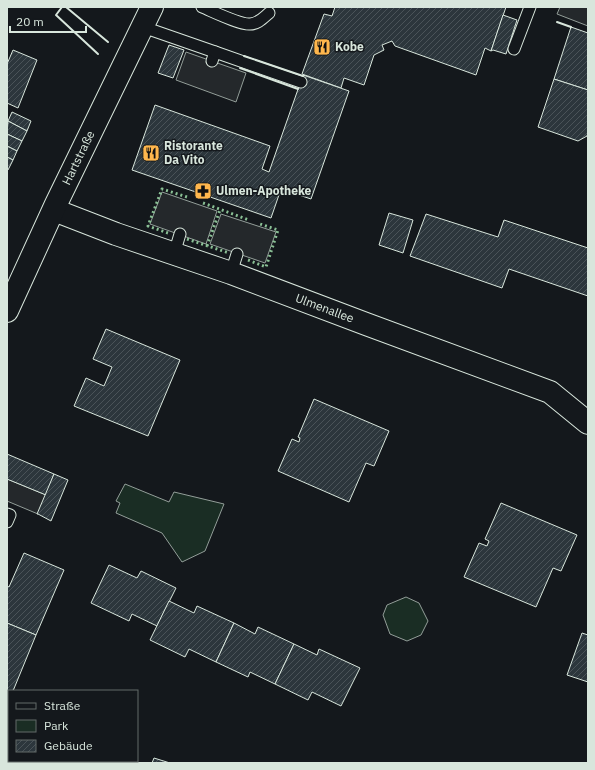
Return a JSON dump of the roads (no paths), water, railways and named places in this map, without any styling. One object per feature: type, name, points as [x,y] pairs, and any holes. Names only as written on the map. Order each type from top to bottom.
[{"type":"street","name":"Hartstraße","points":[[7,311],[13,281],[54,210],[152,7]]},
{"type":"street","name":"Ulmenallee","points":[[54,210],[116,234],[177,244],[234,263],[366,324],[550,392],[588,423]]},
{"type":"lane","points":[[202,7],[249,25],[258,22],[269,13]]},
{"type":"lane","points":[[514,49],[530,7]]},
{"type":"lane","points":[[143,26],[214,57],[301,82]]},
{"type":"lane","points":[[7,514],[10,516],[7,522]]},
{"type":"place","name":"Kobe","points":[[322,47]]},
{"type":"place","name":"Ristorante Da Vito","points":[[151,153]]},
{"type":"place","name":"Ulmen-Apotheke","points":[[203,191]]}]
